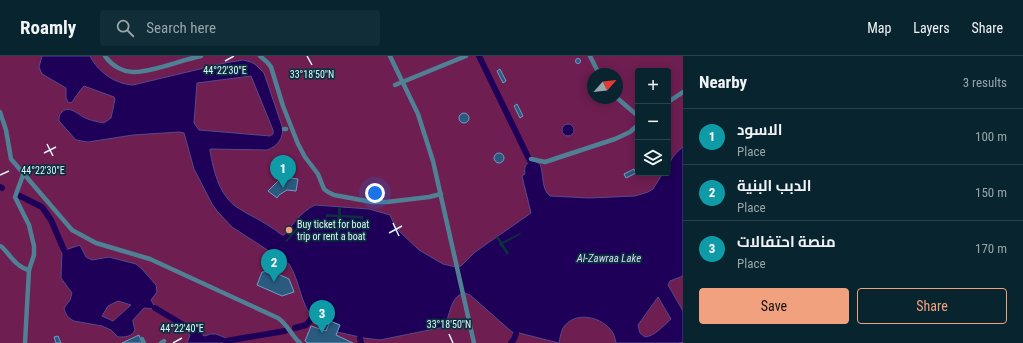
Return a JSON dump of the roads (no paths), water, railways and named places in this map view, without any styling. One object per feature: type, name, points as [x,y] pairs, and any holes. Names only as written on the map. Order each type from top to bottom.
[{"type":"street","points":[[105,56],[110,63],[125,71],[134,72],[148,70],[201,56]]},
{"type":"street","points":[[260,56],[271,67],[283,106],[298,144],[305,157],[318,174],[324,189],[334,195],[372,202],[387,202],[429,197],[441,194]]},
{"type":"street","points":[[390,56],[415,109],[424,133],[441,194],[474,343]]},
{"type":"street","points":[[395,85],[466,56]]},
{"type":"street","points":[[590,56],[596,68]]},
{"type":"street","points":[[671,100],[683,92]]},
{"type":"street","points":[[623,103],[635,113]]},
{"type":"street","points":[[0,112],[6,130],[10,159],[66,224],[77,233],[96,243],[150,259],[265,311],[278,318],[286,325],[300,343]]},
{"type":"street","points":[[531,159],[545,162],[615,139],[635,128]]},
{"type":"street","points":[[23,174],[15,197],[33,236],[34,255],[29,270],[25,343]]},
{"type":"street","points":[[0,246],[21,268],[29,270]]},
{"type":"water","name":"Al-Zawraa Lake","points":[[42,56],[90,56],[102,72],[114,80],[133,85],[225,63],[243,60],[251,62],[264,73],[283,130],[281,138],[271,149],[210,149],[213,166],[218,181],[224,194],[229,200],[237,207],[282,235],[284,235],[302,214],[315,205],[369,209],[390,215],[396,228],[419,250],[443,264],[456,267],[461,266],[475,252],[531,213],[522,176],[525,174],[526,164],[532,160],[540,164],[545,189],[550,196],[589,198],[635,196],[653,189],[661,176],[671,176],[671,160],[683,147],[683,276],[670,281],[668,285],[683,311],[683,342],[616,343],[615,337],[610,329],[600,321],[586,317],[573,319],[568,323],[562,330],[559,343],[519,333],[518,335],[512,332],[470,295],[465,293],[456,298],[453,302],[444,327],[380,340],[337,332],[340,325],[330,321],[328,328],[310,314],[289,264],[232,227],[217,211],[194,169],[184,133],[133,135],[88,142],[76,140],[59,121],[59,116],[61,113],[68,109],[85,118],[104,123],[111,118],[115,99],[114,97],[84,86],[71,103],[68,102],[66,98],[66,88],[42,74],[39,67]],"holes":[[[251,76],[273,130],[273,134],[270,136],[199,130],[194,123],[197,83]],[[658,297],[671,319],[656,333],[645,337],[640,333],[638,325]]]},
{"type":"water","points":[[566,124],[570,124],[574,130],[570,136],[566,136],[562,132],[562,128]]},
{"type":"water","points":[[80,245],[86,257],[92,260],[109,257],[136,264],[156,285],[157,292],[151,300],[155,307],[154,309],[144,308],[133,320],[134,332],[126,337],[118,337],[111,330],[102,326],[72,320],[67,316],[64,308],[70,300],[72,293],[61,278],[62,251]],"holes":[[[118,301],[131,305],[113,321],[102,316],[108,306]]]},
{"type":"water","points":[[191,325],[202,329],[201,332],[204,336],[216,334],[226,338],[226,343],[187,343],[190,335],[186,328]]},
{"type":"waterway","points":[[479,56],[530,161]]},
{"type":"waterway","points":[[20,196],[42,207],[51,220],[64,250]]},
{"type":"waterway","points":[[155,308],[187,327]]},
{"type":"waterway","points":[[295,328],[306,325],[313,317]]},
{"type":"waterway","points":[[226,341],[285,331]]},
{"type":"waterway","points":[[511,343],[516,334]]},
{"type":"waterway","points":[[360,338],[361,343]]},
{"type":"place","name":"الاسود","points":[[283,188]]},
{"type":"place","name":"Buy ticket for boat trip or rent a boat","points":[[289,230]]},
{"type":"place","name":"الدبب البنية","points":[[274,282]]},
{"type":"place","name":"منصة احتفالات","points":[[322,333]]}]
